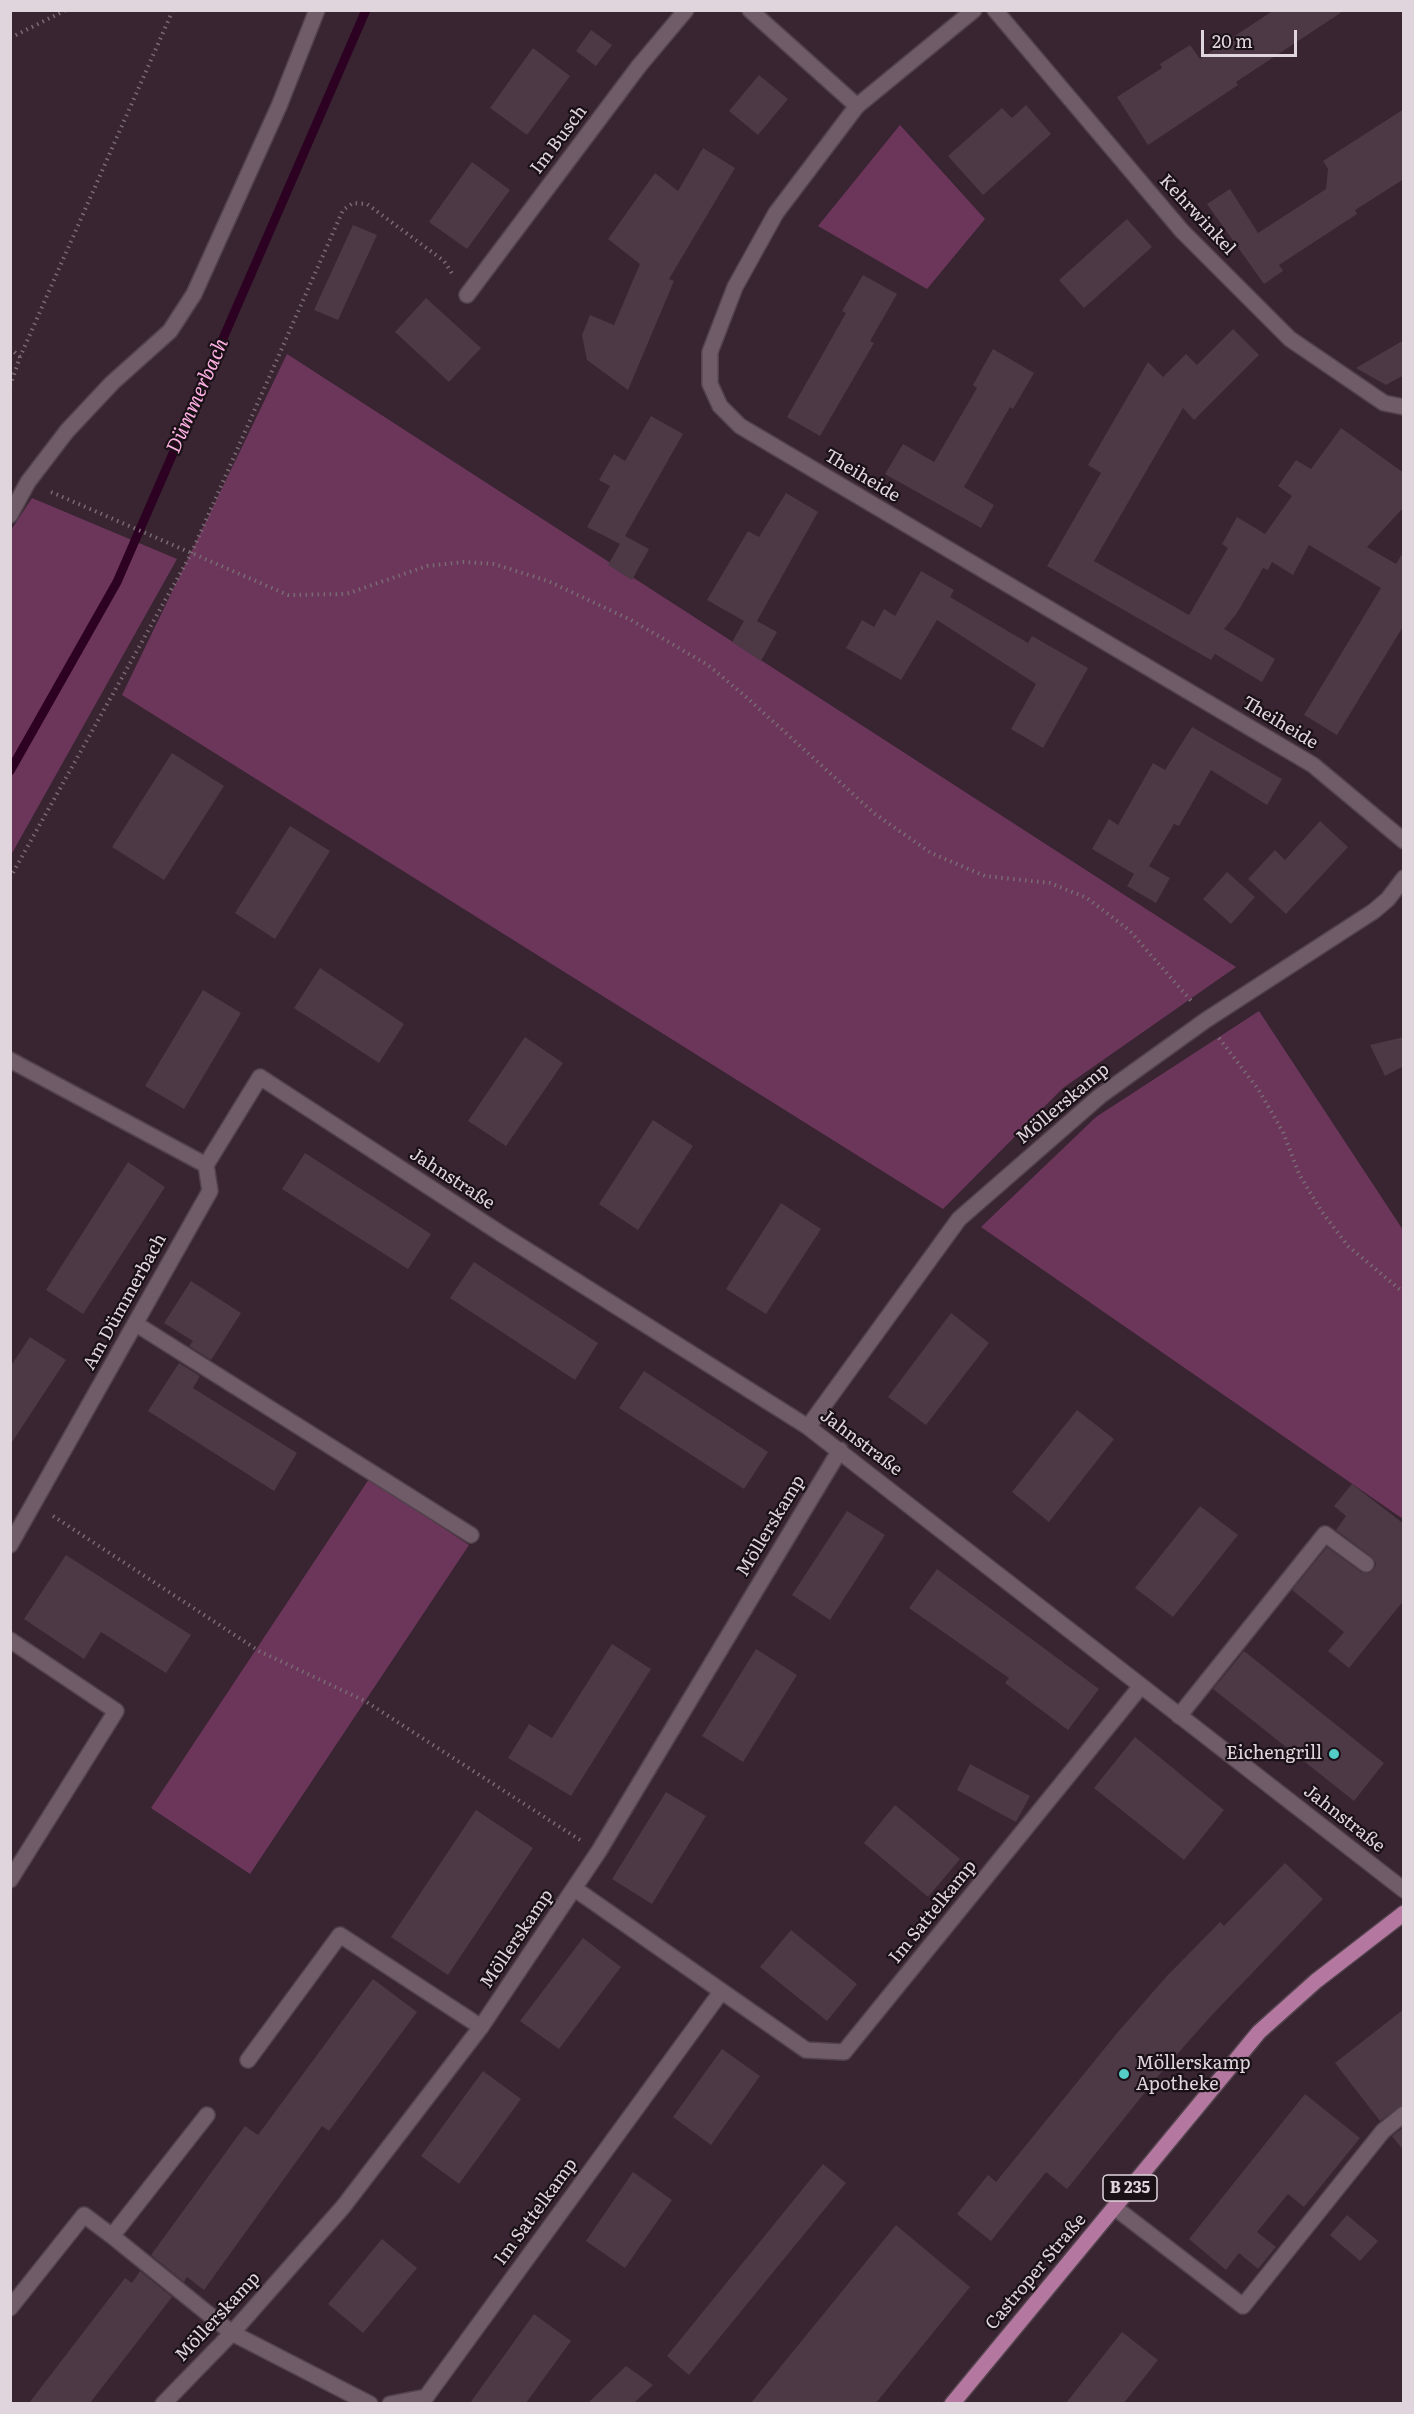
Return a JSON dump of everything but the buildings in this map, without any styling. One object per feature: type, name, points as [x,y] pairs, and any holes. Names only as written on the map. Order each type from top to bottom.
[{"type":"main road","name":"Castroper Straße","points":[[952,2403],[1259,2032],[1316,1981],[1404,1913]]},
{"type":"street","points":[[10,515],[28,482],[82,415],[112,383],[170,331],[194,294],[279,106],[317,10]]},
{"type":"street","name":"Im Busch","points":[[467,295],[639,66],[686,10]]},
{"type":"street","points":[[750,10],[857,106]]},
{"type":"street","name":"Theiheide","points":[[974,10],[857,106],[776,213],[735,287],[710,352],[710,384],[720,406],[740,426],[1313,765],[1404,841]]},
{"type":"street","name":"Kehrwinkel","points":[[995,10],[1182,231],[1290,339],[1384,403],[1404,407]]},
{"type":"street","name":"Möllerskamp","points":[[808,1426],[959,1219],[1100,1096],[1206,1020],[1374,911],[1388,899],[1404,878]]},
{"type":"street","points":[[10,1060],[206,1165]]},
{"type":"street","name":"Jahnstraße","points":[[206,1165],[260,1077],[503,1235],[808,1426],[1404,1890]]},
{"type":"street","name":"Am Dümmerbach","points":[[10,1545],[210,1191],[206,1165]]},
{"type":"street","points":[[135,1324],[471,1535]]},
{"type":"street","name":"Möllerskamp","points":[[163,2403],[232,2334],[343,2207],[481,2027],[575,1889],[840,1450]]},
{"type":"street","points":[[1179,1716],[1325,1534],[1366,1564]]},
{"type":"street","points":[[10,1640],[116,1712],[10,1880]]},
{"type":"street","name":"Im Sattelkamp","points":[[575,1889],[806,2050],[844,2052],[1141,1686]]},
{"type":"street","points":[[248,2060],[340,1935],[481,2027]]},
{"type":"street","name":"Im Sattelkamp","points":[[390,2403],[426,2397],[721,1992]]},
{"type":"street","points":[[1114,2207],[1243,2307],[1383,2131],[1404,2114]]},
{"type":"street","points":[[112,2236],[207,2115]]},
{"type":"street","points":[[10,2308],[84,2215],[232,2334],[370,2403]]},
{"type":"path","points":[[10,36],[66,10]]},
{"type":"path","points":[[10,386],[20,357],[173,10]]},
{"type":"path","points":[[10,878],[191,554],[343,210],[353,203],[367,204],[444,261],[467,295]]},
{"type":"path","points":[[10,348],[20,357]]},
{"type":"path","points":[[28,482],[288,595],[346,594],[427,566],[464,562],[494,564],[548,581],[631,620],[708,665],[875,814],[930,853],[985,876],[1050,883],[1087,898],[1129,930],[1206,1020],[1258,1089],[1282,1132],[1299,1174],[1322,1212],[1348,1246],[1404,1293]]},
{"type":"path","points":[[33,1503],[259,1651],[365,1701],[598,1851]]},
{"type":"shaded area","points":[[900,125],[985,219],[927,289],[818,226]]},
{"type":"shaded area","points":[[287,354],[1236,967],[1063,1088],[943,1209],[122,695]]},
{"type":"shaded area","points":[[32,498],[177,559],[11,855],[11,530]]},
{"type":"shaded area","points":[[1259,1011],[1403,1230],[1403,1519],[981,1227],[1096,1117]]},
{"type":"shaded area","points":[[369,1479],[469,1545],[250,1874],[151,1808]]},
{"type":"waterway","name":"Dümmerbach","points":[[10,771],[117,582],[366,10]]},
{"type":"place","name":"Eichengrill","points":[[1334,1754]]},
{"type":"place","name":"Möllerskamp Apotheke","points":[[1124,2074]]}]
